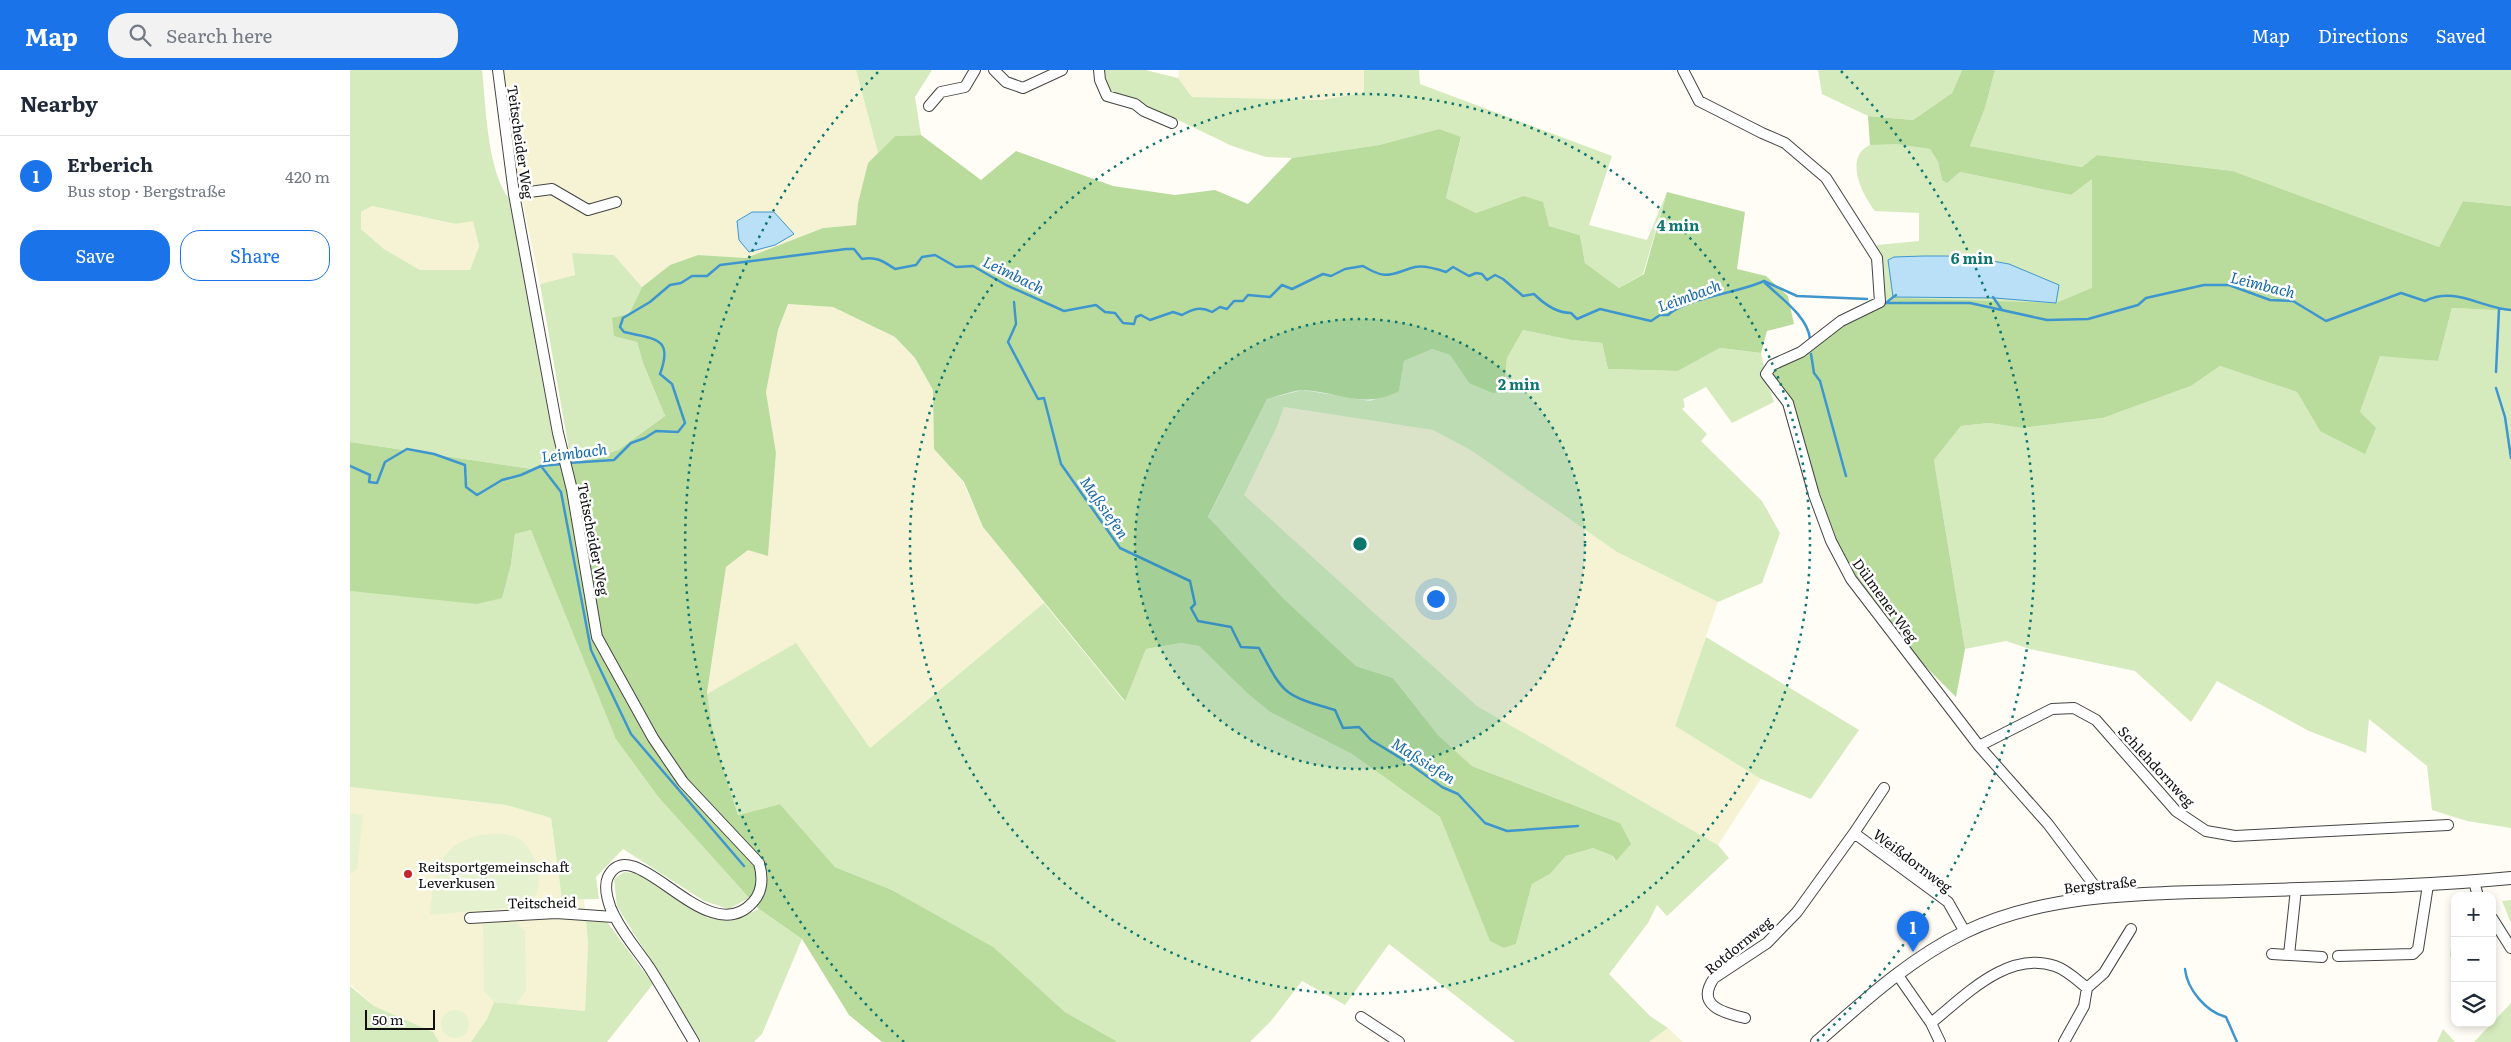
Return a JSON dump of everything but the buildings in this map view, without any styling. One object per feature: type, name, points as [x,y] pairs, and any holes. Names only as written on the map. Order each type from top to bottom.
[{"type":"street","name":"Teitscheider Weg","points":[[498,70],[514,194],[558,433],[569,478],[597,637],[653,738],[683,782],[759,863],[762,874],[759,892],[752,903],[741,911],[725,916],[709,913],[642,869],[627,865],[615,868],[607,878],[606,892],[614,916]]},
{"type":"street","points":[[929,106],[942,92],[965,87],[976,70]]},
{"type":"street","points":[[994,70],[1006,82],[1023,88],[1062,70]]},
{"type":"street","points":[[1099,70],[1100,80],[1107,96],[1135,104],[1144,111],[1172,123]]},
{"type":"street","name":"Dülmener Weg","points":[[1683,70],[1699,101],[1762,134],[1785,142],[1826,178],[1877,258],[1880,302],[1840,321],[1801,352],[1772,365],[1766,374],[1788,403],[1814,496],[1831,541],[1850,579],[1979,746],[2048,824],[2094,885],[2100,898]]},
{"type":"street","points":[[514,194],[552,189],[588,210],[616,202]]},
{"type":"street","name":"Schlehdornweg","points":[[1979,746],[2052,709],[2074,708],[2096,720],[2176,811],[2206,830],[2235,836],[2448,825]]},
{"type":"street","name":"Weißdornweg","points":[[1884,788],[1854,833],[1948,902],[1965,932]]},
{"type":"street","name":"Rotdornweg","points":[[1745,1018],[1725,1014],[1714,1007],[1708,998],[1710,984],[1714,978],[1767,943],[1796,912],[1854,833]]},
{"type":"street","name":"Bergstraße","points":[[1816,1042],[1897,974],[1919,958],[1965,932],[2010,914],[2042,906],[2146,894],[2428,885],[2511,878]]},
{"type":"street","points":[[2474,882],[2477,892]]},
{"type":"street","points":[[2338,956],[2413,954],[2418,949],[2428,885]]},
{"type":"street","points":[[2289,955],[2296,889]]},
{"type":"street","name":"Teitscheid","points":[[470,918],[556,913],[614,916]]},
{"type":"street","points":[[614,916],[649,968],[694,1042]]},
{"type":"street","points":[[2496,924],[2511,948]]},
{"type":"street","points":[[2064,1042],[2084,1006],[2087,988],[2104,973],[2131,929]]},
{"type":"street","points":[[2272,954],[2322,958]]},
{"type":"street","points":[[1931,1023],[1987,978],[2001,971],[2028,963],[2055,966],[2070,974],[2087,988]]},
{"type":"street","points":[[1897,974],[1931,1023],[1940,1042]]},
{"type":"street","points":[[1361,1017],[1399,1042]]},
{"type":"shaded area","points":[[503,70],[856,70],[878,153],[868,163],[858,203],[856,225],[823,228],[746,258],[698,255],[670,265],[642,287],[614,255],[572,253],[575,275],[540,284],[513,156]]},
{"type":"shaded area","points":[[1179,70],[1364,70],[1364,93],[1321,100],[1192,97],[1178,78]]},
{"type":"shaded area","points":[[372,206],[456,224],[473,220],[479,246],[470,270],[420,270],[384,249],[361,229],[361,212]]},
{"type":"shaded area","points":[[788,304],[833,307],[895,337],[915,358],[933,390],[935,449],[963,482],[983,527],[1044,603],[870,748],[796,644],[707,694],[726,567],[748,550],[768,555],[776,453],[766,392],[778,330]]},
{"type":"shaded area","points":[[1284,407],[1433,430],[1472,451],[1617,552],[1718,602],[1675,726],[1761,779],[1718,845],[1477,706],[1244,495],[1276,429]]},
{"type":"shaded area","points":[[350,787],[506,805],[551,818],[562,900],[584,900],[588,944],[585,1011],[494,1002],[487,1019],[471,1042],[439,1042],[433,1032],[374,1006],[350,984]]},
{"type":"shaded area","points":[[1668,1028],[1683,1042],[1649,1042]]},
{"type":"green space","points":[[350,70],[482,70],[492,157],[503,189],[511,201],[560,464],[532,469],[350,442]],"holes":[[[372,206],[456,224],[473,221],[479,246],[470,270],[420,270],[384,249],[361,229],[361,212]]]},
{"type":"green space","points":[[856,70],[932,70],[915,97],[921,135],[895,136],[878,153]]},
{"type":"green space","points":[[1103,70],[1145,70],[1178,78],[1192,97],[1321,100],[1364,93],[1364,70],[1419,70],[1420,84],[1612,156],[1589,225],[1647,240],[1667,192],[1643,274],[1619,288],[1585,263],[1580,235],[1549,226],[1523,196],[1476,213],[1446,198],[1461,138],[1439,129],[1379,145],[1292,158],[1266,157],[1232,146],[1180,121],[1108,92],[1103,80]]},
{"type":"green space","points":[[1818,70],[1962,70],[1952,93],[1913,120],[1868,116],[1822,94]]},
{"type":"green space","points":[[1962,70],[1995,70],[1985,108],[1970,146],[2082,167],[2097,155],[2233,171],[2439,247],[2463,201],[2511,206],[2511,311],[2452,308],[2438,361],[2380,356],[2360,412],[2376,428],[2365,454],[2320,431],[2297,392],[2220,366],[2191,386],[2103,418],[2022,428],[1989,423],[1961,426],[1934,460],[1965,649],[1956,697],[1925,666],[1851,579],[1790,412],[1768,379],[1772,365],[1896,298],[2056,303],[2092,288],[2092,179],[2071,195],[1960,172],[1947,183],[1942,180],[1938,162],[1930,149],[1895,144],[1870,145],[1868,116],[1913,120],[1952,93]]},
{"type":"green space","points":[[1995,70],[2511,70],[2511,206],[2463,201],[2439,247],[2233,171],[2097,155],[2082,167],[1970,146],[1985,108]]},
{"type":"green space","points":[[1439,129],[1461,137],[1446,198],[1476,213],[1523,196],[1543,202],[1549,226],[1580,235],[1585,263],[1619,288],[1644,274],[1667,192],[1745,212],[1737,269],[1766,276],[1788,296],[1794,324],[1767,331],[1761,353],[1720,348],[1678,371],[1608,369],[1602,343],[1571,340],[1523,330],[1507,358],[1504,391],[1493,393],[1469,383],[1450,355],[1432,349],[1404,361],[1399,391],[1387,396],[1364,399],[1300,390],[1267,399],[1208,517],[1284,599],[1356,666],[1393,678],[1438,735],[1472,766],[1620,823],[1631,844],[1616,861],[1613,856],[1593,848],[1566,856],[1550,874],[1532,884],[1516,944],[1504,948],[1490,941],[1440,817],[1352,754],[1270,712],[1247,693],[1199,646],[1181,643],[1146,649],[1125,701],[983,527],[964,482],[934,449],[933,390],[915,358],[895,337],[833,307],[788,304],[778,330],[766,392],[776,453],[768,556],[748,550],[726,567],[707,693],[712,726],[738,815],[780,804],[835,867],[892,890],[993,947],[1065,1012],[1118,1042],[882,1042],[849,1015],[802,939],[759,909],[660,799],[616,739],[531,530],[515,534],[511,564],[502,598],[477,604],[350,591],[350,442],[532,469],[581,461],[618,450],[665,416],[643,363],[637,342],[614,336],[612,318],[629,314],[642,287],[670,265],[698,255],[746,258],[823,228],[856,225],[858,203],[868,163],[895,136],[921,135],[981,180],[1016,151],[1113,186],[1175,195],[1215,190],[1248,204],[1292,158],[1379,145]]},
{"type":"green space","points":[[1895,144],[1930,149],[1938,162],[1942,180],[1951,179],[1960,172],[2071,195],[2092,178],[2092,269],[2136,303],[1990,307],[1885,300],[1877,245],[1919,241],[1919,213],[1875,211],[1861,187],[1858,178],[1857,160],[1861,152],[1868,146]]},
{"type":"green space","points":[[572,253],[614,255],[642,287],[629,314],[643,363],[665,416],[618,450],[571,462],[540,284],[575,275]]},
{"type":"green space","points":[[2452,308],[2511,311],[2511,828],[2467,821],[2432,810],[2427,766],[2369,719],[2366,753],[2309,731],[2217,681],[2191,722],[2135,671],[2030,649],[2006,641],[1965,649],[1934,460],[1961,426],[1989,423],[2022,428],[2103,418],[2191,386],[2220,366],[2297,392],[2320,431],[2360,412],[2380,355],[2438,361]]},
{"type":"green space","points":[[1523,330],[1571,340],[1602,343],[1608,369],[1678,371],[1720,348],[1761,353],[1774,402],[1732,423],[1706,387],[1683,399],[1685,407],[1682,409],[1707,434],[1701,441],[1762,501],[1780,533],[1762,583],[1718,602],[1617,552],[1472,451],[1433,430],[1284,407],[1276,429],[1244,495],[1477,706],[1718,845],[1729,858],[1667,916],[1657,905],[1648,923],[1609,974],[1650,1016],[1668,1028],[1649,1042],[1515,1042],[1389,944],[1345,1005],[1302,981],[1271,1021],[1250,1042],[1118,1042],[1065,1012],[992,947],[892,890],[835,867],[780,804],[738,815],[712,726],[707,694],[796,643],[870,748],[1044,603],[1124,701],[1146,649],[1181,643],[1199,646],[1247,693],[1270,712],[1352,754],[1440,817],[1490,940],[1504,948],[1516,944],[1532,884],[1550,874],[1566,856],[1593,848],[1613,856],[1615,861],[1620,823],[1472,766],[1438,735],[1393,678],[1356,666],[1284,599],[1208,518],[1267,399],[1303,390],[1370,401],[1399,391],[1404,361],[1432,349],[1450,355],[1469,383],[1504,390],[1507,358]]},
{"type":"green space","points":[[531,530],[660,799],[749,898],[729,909],[704,901],[623,849],[596,877],[599,899],[562,900],[551,818],[506,805],[350,787],[350,591],[374,592],[511,564],[515,534]]},
{"type":"green space","points":[[1706,637],[1859,730],[1811,799],[1761,779],[1675,726]]},
{"type":"green space","points":[[350,813],[363,815],[357,869],[352,873],[350,873]]},
{"type":"green space","points":[[504,834],[516,837],[532,853],[536,862],[539,883],[537,892],[532,900],[525,906],[430,915],[437,872],[449,850],[472,837]]},
{"type":"green space","points":[[624,872],[642,874],[708,918],[730,921],[759,909],[802,939],[762,1034],[754,1042],[701,1042],[617,906],[614,879]]},
{"type":"green space","points":[[2511,900],[2511,923],[2502,901]]},
{"type":"green space","points":[[586,921],[607,922],[653,984],[607,1042],[471,1042],[487,1019],[494,1002],[585,1011],[588,944]]},
{"type":"green space","points":[[516,922],[525,931],[526,990],[517,1004],[494,1002],[484,991],[483,924]]},
{"type":"green space","points":[[350,986],[374,1006],[433,1032],[439,1042],[350,1042]]},
{"type":"green space","points":[[2511,1003],[2511,1042],[2474,1042],[2488,1027],[2496,1027],[2496,1019]]},
{"type":"green space","points":[[455,1010],[465,1014],[469,1024],[465,1034],[455,1038],[445,1034],[441,1024],[445,1014]]},
{"type":"green space","points":[[2443,1029],[2455,1042],[2437,1042]]},
{"type":"water","points":[[752,212],[774,212],[794,234],[775,245],[749,252],[739,240],[737,221]]},
{"type":"water","points":[[1964,256],[2009,264],[2059,285],[2056,303],[1995,298],[1893,297],[1888,260],[1894,257]]},
{"type":"waterway","name":"Leimbach","points":[[568,463],[614,460],[631,443],[645,438],[656,431],[678,432],[685,423],[672,384],[660,374],[664,362],[663,346],[644,336],[624,332],[620,327],[623,318],[650,302],[670,285],[681,283],[692,276],[707,276],[720,265],[846,249],[854,249],[862,259],[871,258],[879,260],[895,269],[916,265],[922,257],[935,255],[956,267],[973,266],[1006,285],[1064,311],[1096,305],[1105,312],[1115,313],[1123,323],[1134,324],[1136,317],[1141,315],[1150,320],[1173,312],[1182,315],[1197,309],[1212,312],[1220,307],[1227,309],[1234,301],[1243,301],[1248,295],[1270,297],[1282,285],[1292,289],[1323,274],[1331,276],[1345,269],[1363,266],[1384,275],[1394,274],[1415,267],[1446,272],[1453,267],[1469,276],[1476,273],[1482,274],[1487,280],[1495,275],[1503,279],[1523,296],[1534,294],[1551,307],[1571,313],[1577,319],[1600,309],[1651,321],[1660,315],[1668,315],[1687,304],[1764,281],[1797,296],[1867,299]]},
{"type":"waterway","points":[[1765,283],[1799,316],[1808,331],[1810,339]]},
{"type":"waterway","name":"Leimbach","points":[[1885,303],[1970,303],[2047,320],[2088,319],[2138,305],[2146,298],[2204,285],[2229,285],[2270,300],[2293,301],[2326,321],[2401,293],[2425,301],[2436,297],[2458,297],[2511,310]]},
{"type":"waterway","name":"Leimbach","points":[[1887,302],[1896,295]]},
{"type":"waterway","name":"Leimbach","points":[[1993,297],[2002,310]]},
{"type":"waterway","name":"Maßsiefen","points":[[1014,302],[1016,324],[1008,342],[1038,399],[1044,398],[1061,464],[1120,548],[1190,581],[1195,604],[1191,608],[1198,621],[1231,627],[1241,647],[1259,648],[1274,675],[1287,691],[1305,701],[1335,710],[1343,728],[1359,727],[1371,740],[1407,762],[1442,787],[1458,794],[1485,823],[1507,831],[1578,826]]},
{"type":"waterway","points":[[2496,372],[2499,309]]},
{"type":"waterway","points":[[1811,354],[1814,373],[1820,381],[1846,476]]},
{"type":"waterway","points":[[2496,388],[2505,417],[2511,458]]},
{"type":"waterway","name":"Leimbach","points":[[350,466],[370,475],[369,482],[377,483],[385,462],[407,449],[434,454],[465,465],[466,487],[477,495],[502,480],[521,475],[541,466],[562,464]]},
{"type":"waterway","points":[[541,466],[561,492],[591,650],[631,734],[744,866]]},
{"type":"waterway","points":[[2185,969],[2189,984],[2194,992],[2211,1010],[2226,1017],[2237,1042]]},
{"type":"place","name":"Reitsportgemeinschaft Leverkusen","points":[[408,874]]},
{"type":"place","name":"Erberich","points":[[1913,952]]}]
